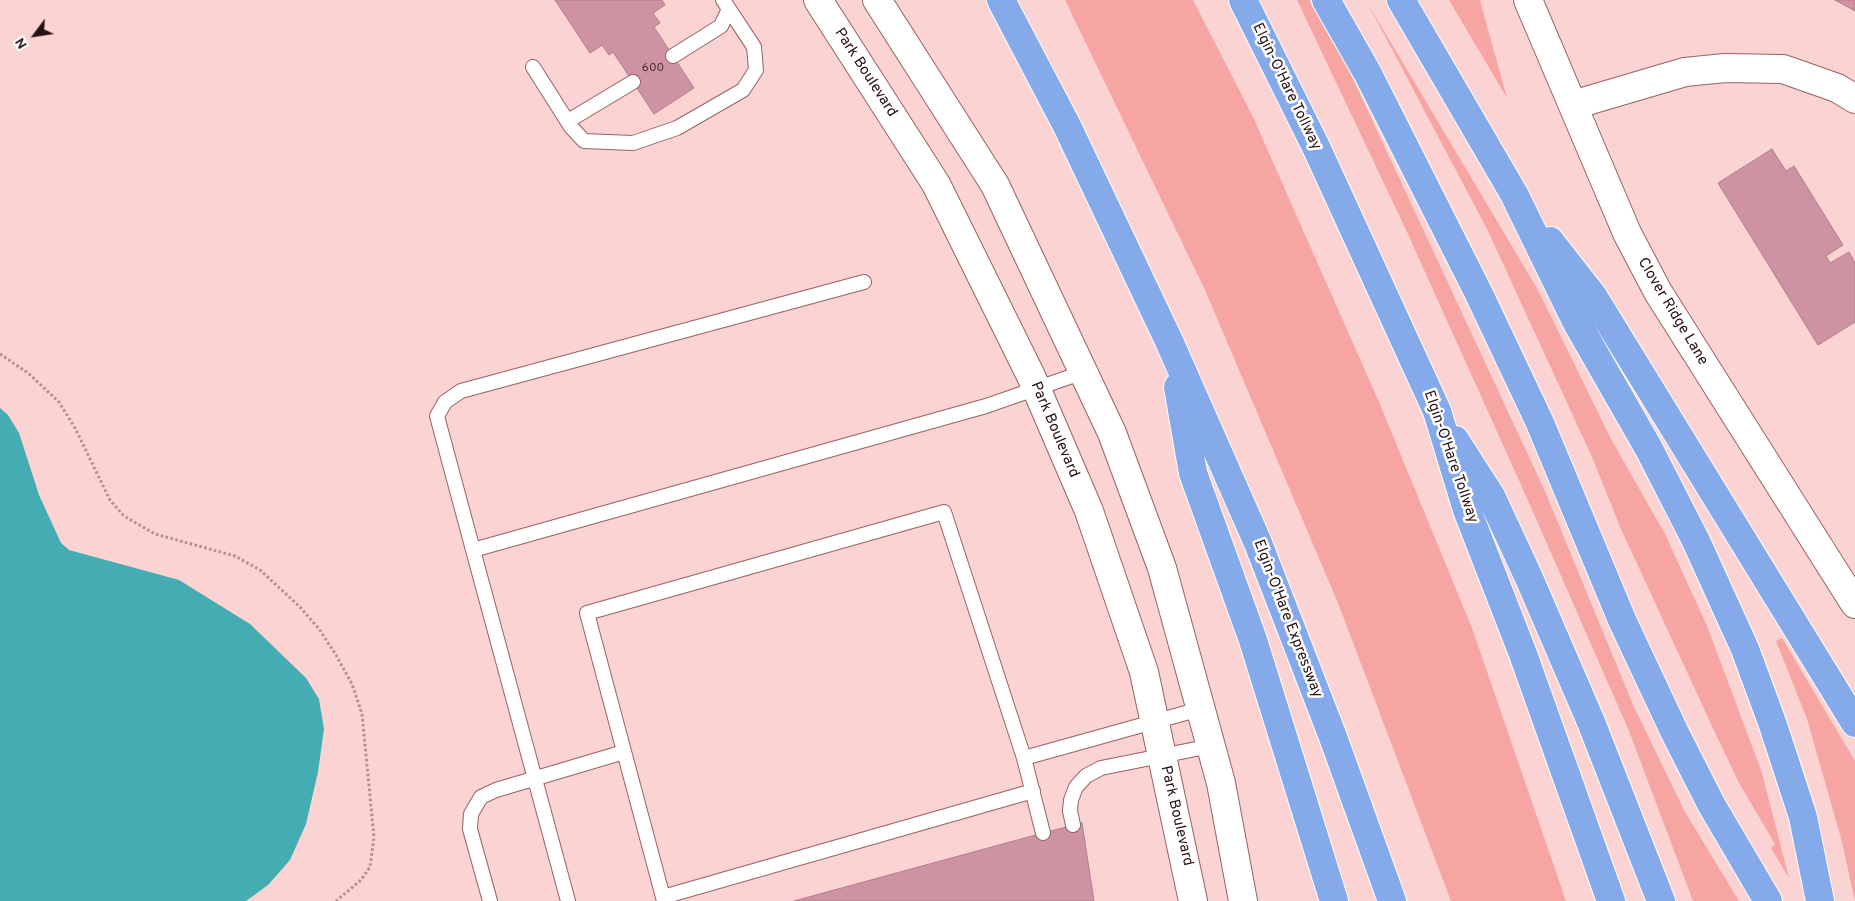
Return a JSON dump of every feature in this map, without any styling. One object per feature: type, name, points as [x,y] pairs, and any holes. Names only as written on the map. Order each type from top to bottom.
[{"type":"highway","points":[[1001,0],[1067,126],[1169,342],[1193,473],[1253,640],[1334,901]]},
{"type":"highway","name":"Elgin-O'Hare Tollway","points":[[1243,0],[1333,183],[1437,411],[1467,510],[1522,654],[1611,901]]},
{"type":"highway","points":[[1326,0],[1368,74],[1479,294],[1540,423],[1622,620],[1675,733],[1711,804],[1767,899]]},
{"type":"highway","points":[[1401,0],[1514,194],[1577,323],[1649,449],[1692,533],[1745,650],[1803,817],[1820,901]]},
{"type":"highway","points":[[1514,194],[1593,296],[1855,724]]},
{"type":"highway","name":"Elgin-O'Hare Expressway","points":[[1169,342],[1258,543],[1333,737],[1392,901]]},
{"type":"highway","points":[[1437,411],[1491,496],[1529,578],[1591,722],[1661,901]]},
{"type":"street","name":"Park Boulevard","points":[[818,0],[936,184],[1036,386],[1089,511],[1144,672],[1194,901]]},
{"type":"street","points":[[877,0],[995,185],[1112,433],[1162,568],[1221,783],[1243,901]]},
{"type":"street","name":"Clover Ridge Lane","points":[[1528,0],[1627,233],[1658,292],[1855,604]]},
{"type":"street","points":[[1573,105],[1685,72],[1725,68],[1783,69],[1837,88],[1855,99]]},
{"type":"lane","points":[[673,56],[721,26],[726,5]]},
{"type":"lane","points":[[533,67],[568,121],[584,141],[632,143],[677,128],[743,90],[756,70],[754,47],[726,5]]},
{"type":"lane","points":[[568,121],[632,82]]},
{"type":"lane","points":[[568,901],[437,416],[445,402],[461,391],[864,282]]},
{"type":"lane","points":[[473,550],[986,406],[1036,386],[1084,372]]},
{"type":"lane","points":[[1033,791],[663,899],[587,613],[944,512],[1024,758],[1033,791],[1043,833]]},
{"type":"lane","points":[[1024,758],[1200,708]]},
{"type":"lane","points":[[1073,825],[1070,811],[1071,800],[1076,787],[1086,776],[1101,768],[1162,754],[1211,746]]},
{"type":"lane","points":[[490,901],[470,829],[471,814],[481,797],[496,790],[624,752]]},
{"type":"path","points":[[0,354],[28,372],[59,402],[75,428],[110,500],[124,516],[155,534],[235,556],[260,570],[300,607],[319,629],[336,655],[352,684],[362,714],[374,837],[370,867],[361,880],[336,901]]},
{"type":"shaded area","points":[[1065,0],[1193,0],[1253,117],[1379,402],[1472,628],[1566,901],[1451,901],[1338,603],[1205,290]]},
{"type":"shaded area","points":[[1297,0],[1309,0],[1347,66],[1544,489],[1634,707],[1685,812],[1739,901],[1693,901],[1629,731],[1526,496],[1407,232]]},
{"type":"shaded area","points":[[1449,0],[1480,0],[1507,98]]},
{"type":"shaded area","points":[[1368,4],[1538,290],[1611,439],[1665,534],[1707,626],[1762,773],[1789,878],[1771,848],[1775,844],[1739,783],[1711,724],[1621,529],[1592,457],[1487,229]]},
{"type":"shaded area","points":[[1782,638],[1855,761],[1855,901],[1842,842],[1807,719],[1776,641]]},
{"type":"water","points":[[0,408],[8,415],[19,433],[39,495],[61,543],[69,550],[179,580],[250,624],[306,678],[319,699],[324,729],[318,772],[306,824],[290,860],[268,885],[246,901],[0,901]]},
{"type":"building","points":[[555,0],[662,0],[665,5],[653,13],[660,23],[654,27],[694,88],[654,114],[613,52],[609,55],[602,45],[590,53]]},
{"type":"building","points":[[1835,0],[1855,0],[1855,11]]},
{"type":"building","points":[[1772,149],[1786,171],[1794,166],[1843,245],[1826,256],[1830,263],[1849,252],[1855,263],[1855,322],[1818,345],[1718,183]]},
{"type":"building","points":[[1082,823],[1094,901],[794,901],[1043,833]]}]
